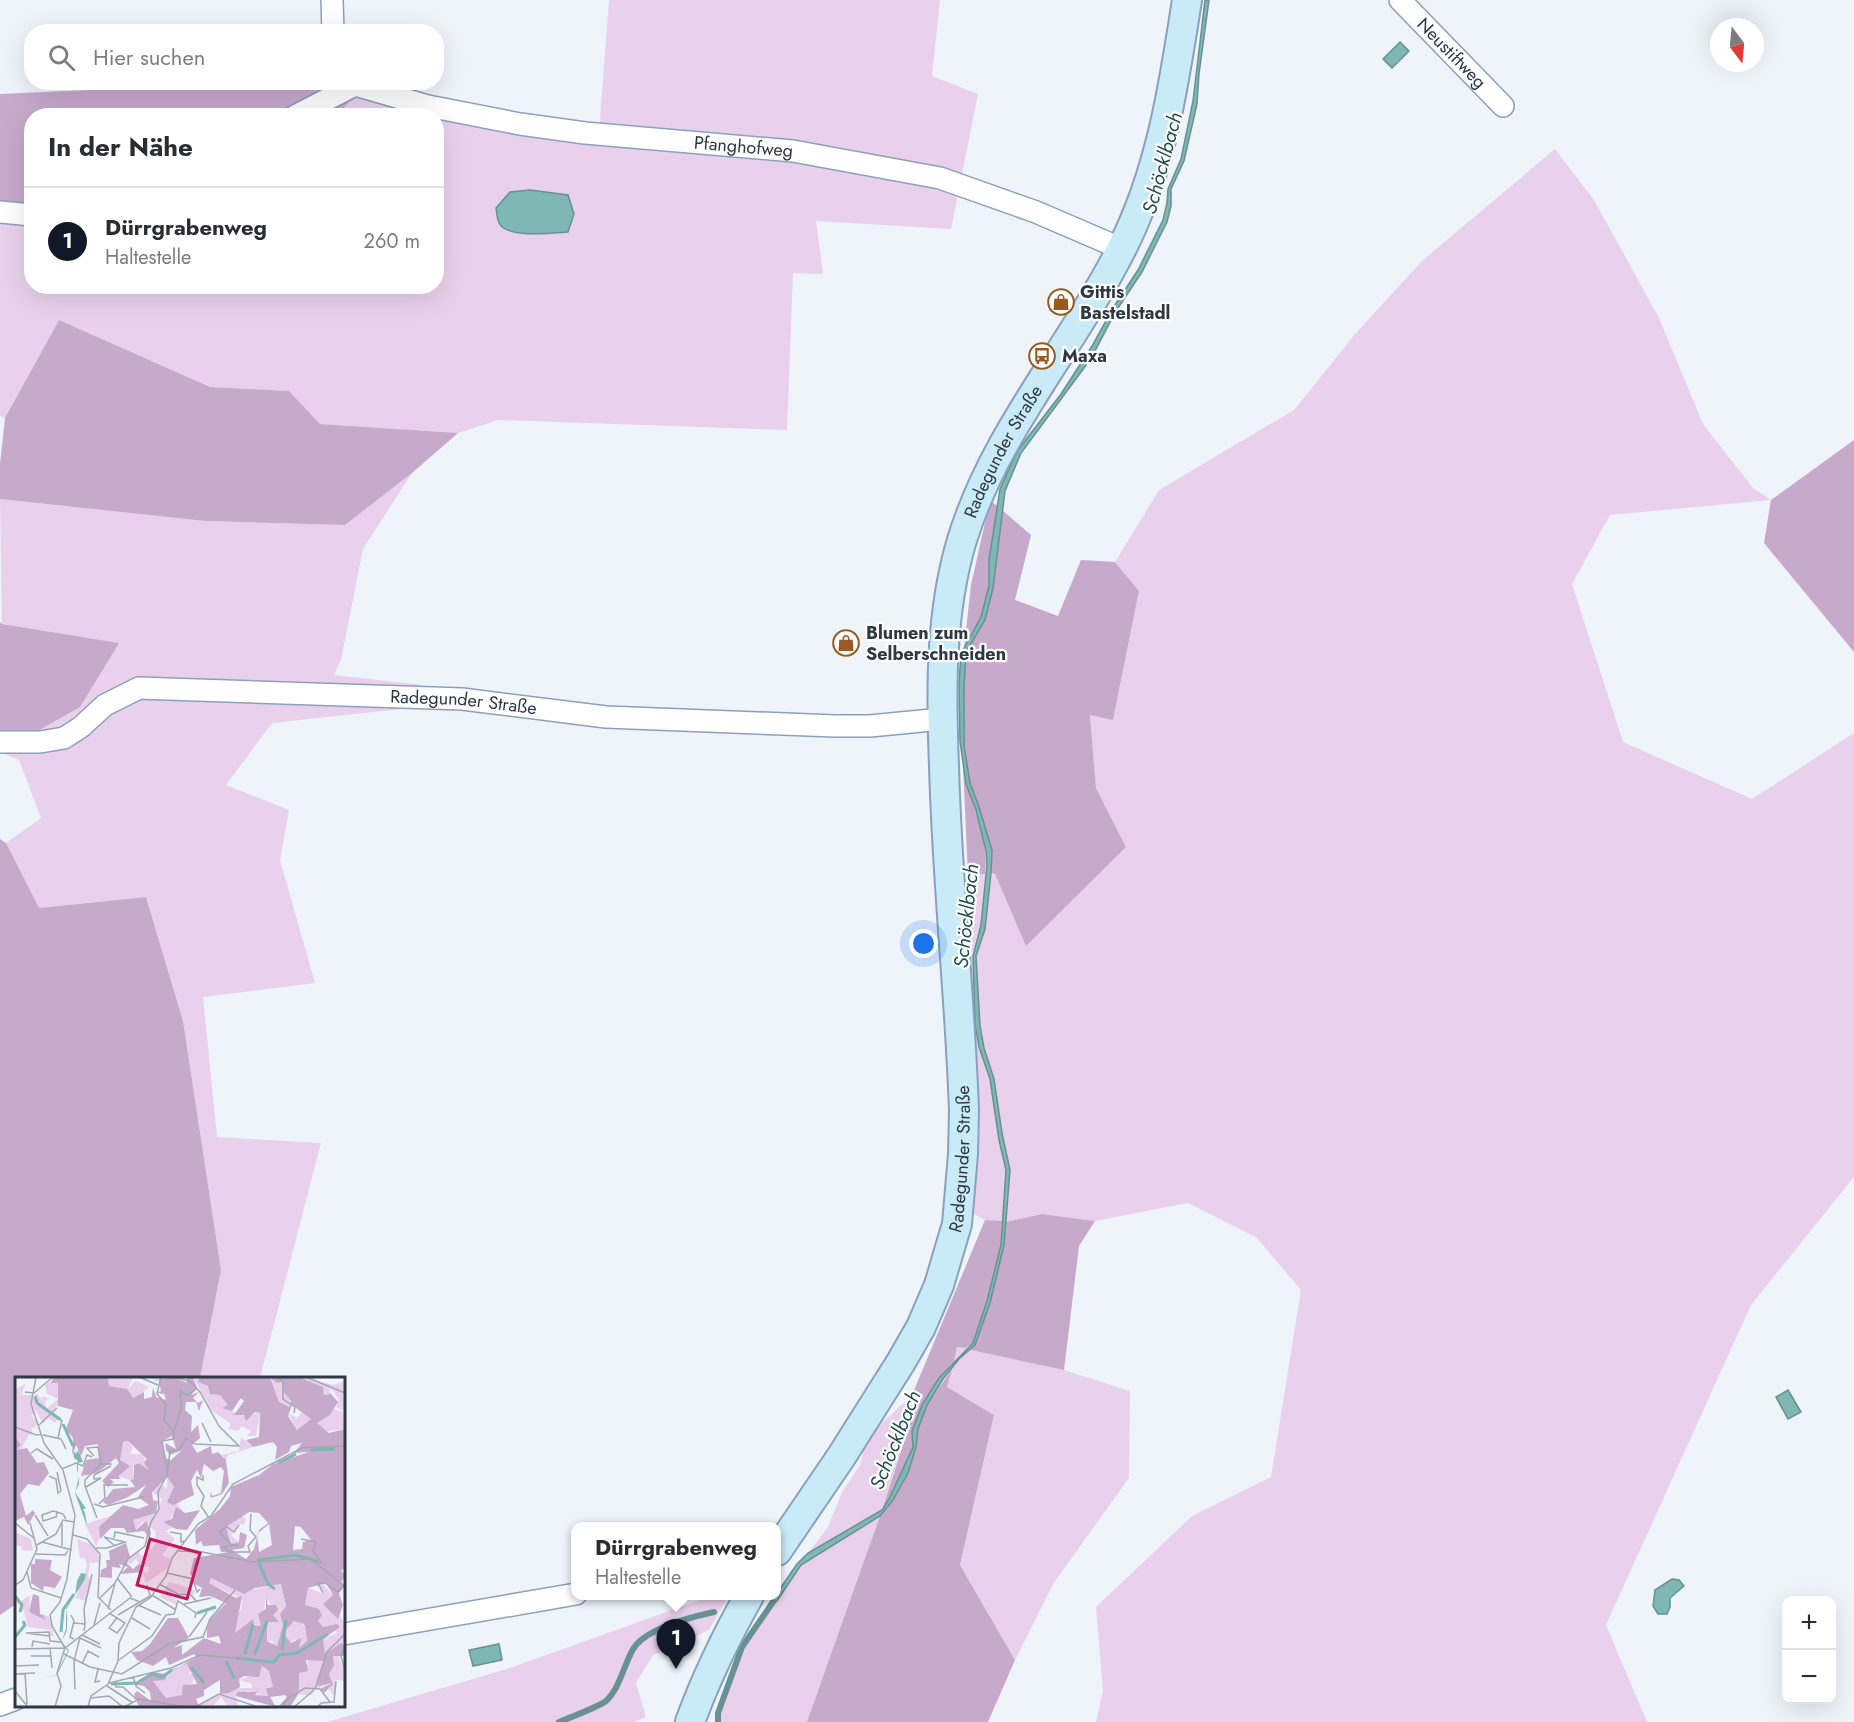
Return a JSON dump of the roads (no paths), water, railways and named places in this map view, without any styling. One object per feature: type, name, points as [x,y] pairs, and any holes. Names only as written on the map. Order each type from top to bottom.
[{"type":"main road","name":"Radegunder Straße","points":[[781,1545],[841,1457],[921,1327],[939,1285],[957,1224],[964,1111],[945,806],[942,719],[943,665],[951,588],[962,540],[1005,440],[1122,249],[1137,217],[1154,168],[1176,69],[1187,0]]},
{"type":"main road","points":[[690,1722],[714,1661],[747,1600]]},
{"type":"street","points":[[332,0],[333,24]]},
{"type":"street","name":"Neustiftweg","points":[[1400,0],[1503,106]]},
{"type":"street","name":"Pfanghofweg","points":[[310,108],[343,90]]},
{"type":"street","name":"Pfanghofweg","points":[[374,90],[438,108]]},
{"type":"street","name":"Pfanghofweg","points":[[444,109],[520,124],[585,133],[793,151],[940,177],[1036,212],[1122,249]]},
{"type":"street","points":[[0,212],[24,214]]},
{"type":"street","name":"Radegunder Straße","points":[[0,742],[40,742],[64,738],[81,727],[105,705],[139,688],[462,699],[606,717],[835,726],[870,726],[942,719]]},
{"type":"street","points":[[345,1634],[571,1595]]},
{"type":"street","points":[[0,1705],[15,1699]]},
{"type":"waterway","name":"Schöcklbach","points":[[718,1722],[718,1713],[742,1647],[773,1602]]},
{"type":"waterway","points":[[559,1722],[606,1701],[618,1684],[632,1651],[646,1636],[668,1625],[714,1612]]},
{"type":"place","name":"Gittis Bastelstadl","points":[[1061,302]]},
{"type":"place","name":"Maxa","points":[[1042,356]]},
{"type":"place","name":"Blumen zum Selberschneiden","points":[[846,643]]},
{"type":"place","name":"Dürrgrabenweg","points":[[676,1669]]}]
